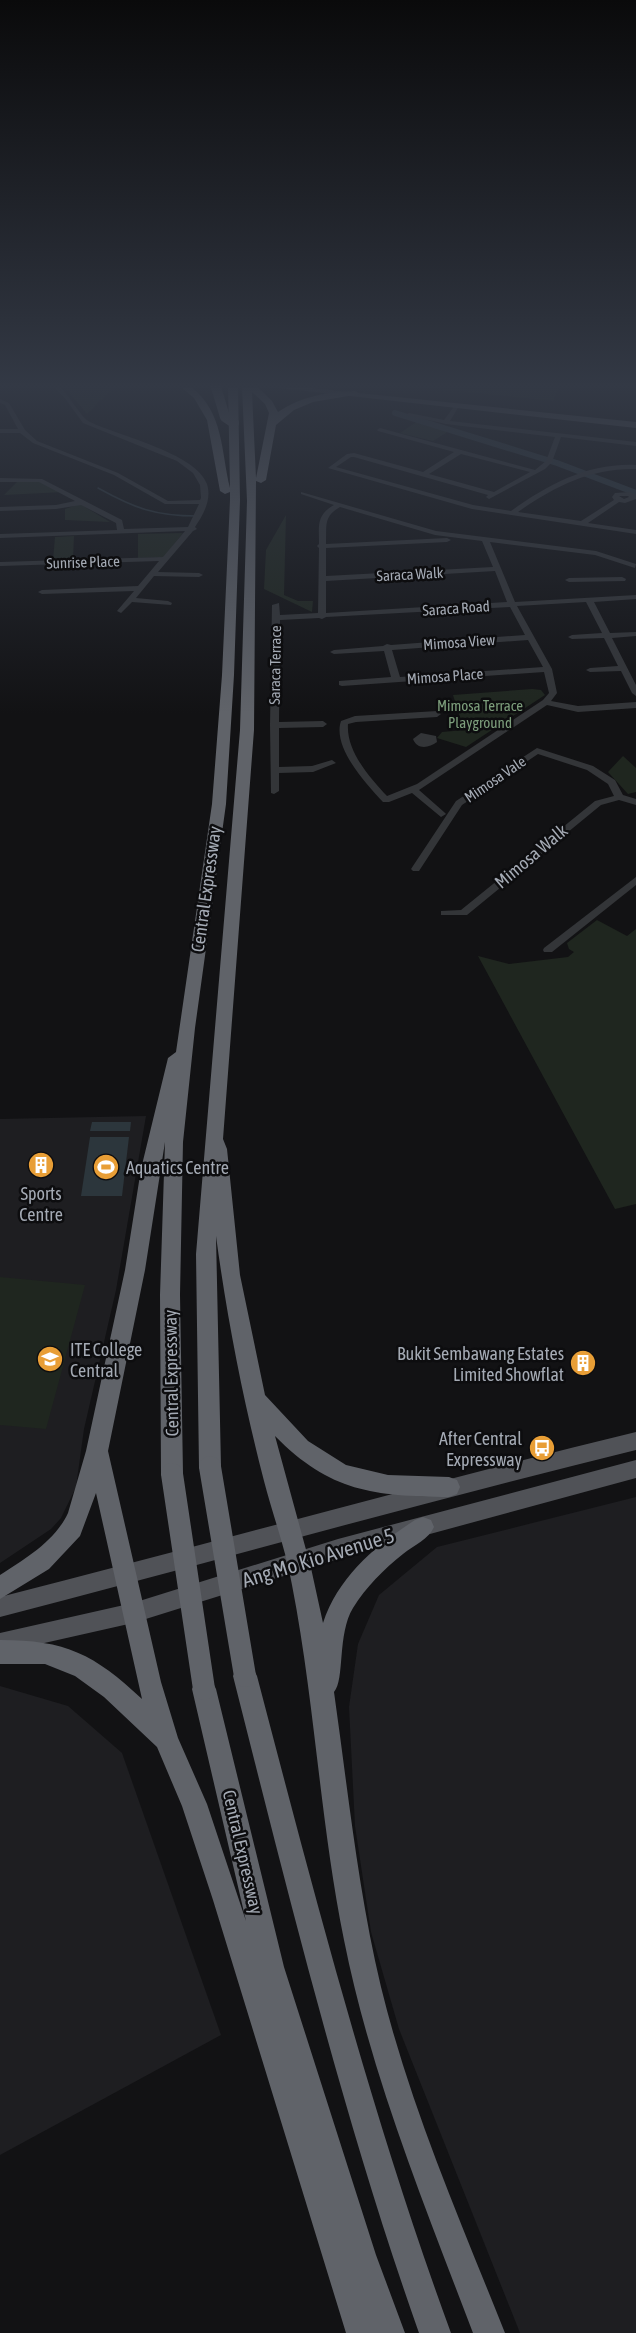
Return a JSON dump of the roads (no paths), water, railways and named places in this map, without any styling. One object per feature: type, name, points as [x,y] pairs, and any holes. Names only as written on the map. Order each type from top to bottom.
[{"type":"highway","points":[[231,496],[235,500]]},
{"type":"highway","name":"Central Expressway","points":[[235,496],[228,675],[219,804],[187,1028],[174,1142],[170,1295],[172,1474],[204,1689],[270,1967],[361,2255],[389,2333]]},
{"type":"highway","name":"Central Expressway","points":[[252,496],[247,730],[205,1254],[210,1467],[245,1676],[316,1948],[399,2238],[435,2333]]},
{"type":"highway","points":[[252,501],[257,496]]},
{"type":"highway","points":[[0,1588],[41,1562],[72,1529],[79,1514],[97,1450],[135,1270],[150,1169],[167,1089],[187,1028]]},
{"type":"highway","points":[[213,1136],[218,1149],[238,1318],[298,1562],[325,1715],[356,1937],[378,2032],[420,2157],[489,2333]]},
{"type":"highway","points":[[256,1396],[283,1433],[304,1453],[324,1466],[371,1484],[449,1487]]},
{"type":"highway","points":[[97,1450],[133,1613],[166,1740],[194,1804],[226,1900],[362,2333]]},
{"type":"highway","points":[[325,1715],[331,1632],[345,1600],[388,1551],[423,1527]]},
{"type":"highway","points":[[0,1652],[48,1654],[86,1668],[166,1740]]},
{"type":"main road","name":"Ang Mo Kio Avenue 5","points":[[0,1607],[290,1532],[449,1487],[636,1441]]},
{"type":"main road","name":"Ang Mo Kio Avenue 5","points":[[0,1643],[133,1613],[298,1562],[636,1469]]},
{"type":"street","points":[[71,496],[119,522],[122,531]]},
{"type":"street","points":[[154,496],[167,503],[204,502]]},
{"type":"street","points":[[121,611],[193,529],[201,515],[203,496]]},
{"type":"street","points":[[311,496],[434,537]]},
{"type":"street","points":[[432,496],[472,507],[636,532]]},
{"type":"street","points":[[472,507],[491,496]]},
{"type":"street","points":[[512,513],[541,496]]},
{"type":"street","points":[[583,523],[618,500]]},
{"type":"street","points":[[0,509],[56,507],[83,502]]},
{"type":"street","points":[[322,613],[323,519],[328,511],[338,505]]},
{"type":"street","points":[[0,536],[193,529]]},
{"type":"street","points":[[321,546],[434,537],[596,553],[635,566],[620,583],[625,597]]},
{"type":"street","points":[[437,714],[355,719],[342,726],[343,734],[364,777],[386,800],[412,789],[546,702],[554,690],[548,669],[513,604],[486,541]]},
{"type":"street","name":"Sunrise Place","points":[[0,564],[165,559]]},
{"type":"street","name":"Saraca Walk","points":[[322,579],[497,569]]},
{"type":"street","points":[[152,574],[199,575]]},
{"type":"street","points":[[569,580],[622,579]]},
{"type":"street","points":[[42,592],[140,588]]},
{"type":"street","name":"Saraca Road","points":[[275,618],[322,613],[340,616],[636,597]]},
{"type":"street","points":[[130,600],[168,603]]},
{"type":"street","points":[[589,600],[636,693]]},
{"type":"street","name":"Saraca Terrace","points":[[274,791],[276,605]]},
{"type":"street","points":[[572,637],[636,634]]},
{"type":"street","name":"Mimosa View","points":[[334,652],[387,646],[532,637]]},
{"type":"street","points":[[387,646],[396,679]]},
{"type":"street","points":[[590,670],[623,668]]},
{"type":"street","name":"Mimosa Place","points":[[342,683],[548,669]]},
{"type":"street","points":[[546,702],[578,709],[636,705]]},
{"type":"street","points":[[426,714],[433,738]]},
{"type":"street","name":"Saraca Terrace","points":[[274,725],[323,724]]},
{"type":"street","name":"Mimosa Vale","points":[[416,869],[459,802],[537,751],[571,761],[609,780],[619,798]]},
{"type":"street","points":[[274,770],[313,769],[332,763]]},
{"type":"street","points":[[412,789],[441,814]]},
{"type":"street","points":[[619,798],[636,802]]},
{"type":"street","name":"Mimosa Walk","points":[[445,913],[463,913],[584,813],[598,803],[619,798]]},
{"type":"street","points":[[548,950],[636,880]]},
{"type":"waterway","points":[[113,496],[157,512],[197,516]]},
{"type":"place","name":"Sports Centre","points":[[41,1165]]},
{"type":"place","name":"Aquatics Centre","points":[[106,1167]]},
{"type":"place","name":"ITE College Central","points":[[50,1359]]},
{"type":"place","name":"Bukit Sembawang Estates Limited Showflat","points":[[583,1363]]},
{"type":"place","name":"After Central Expressway","points":[[542,1448]]},
{"type":"park label","name":"Mimosa Terrace Playground","points":[[480,714]]}]
